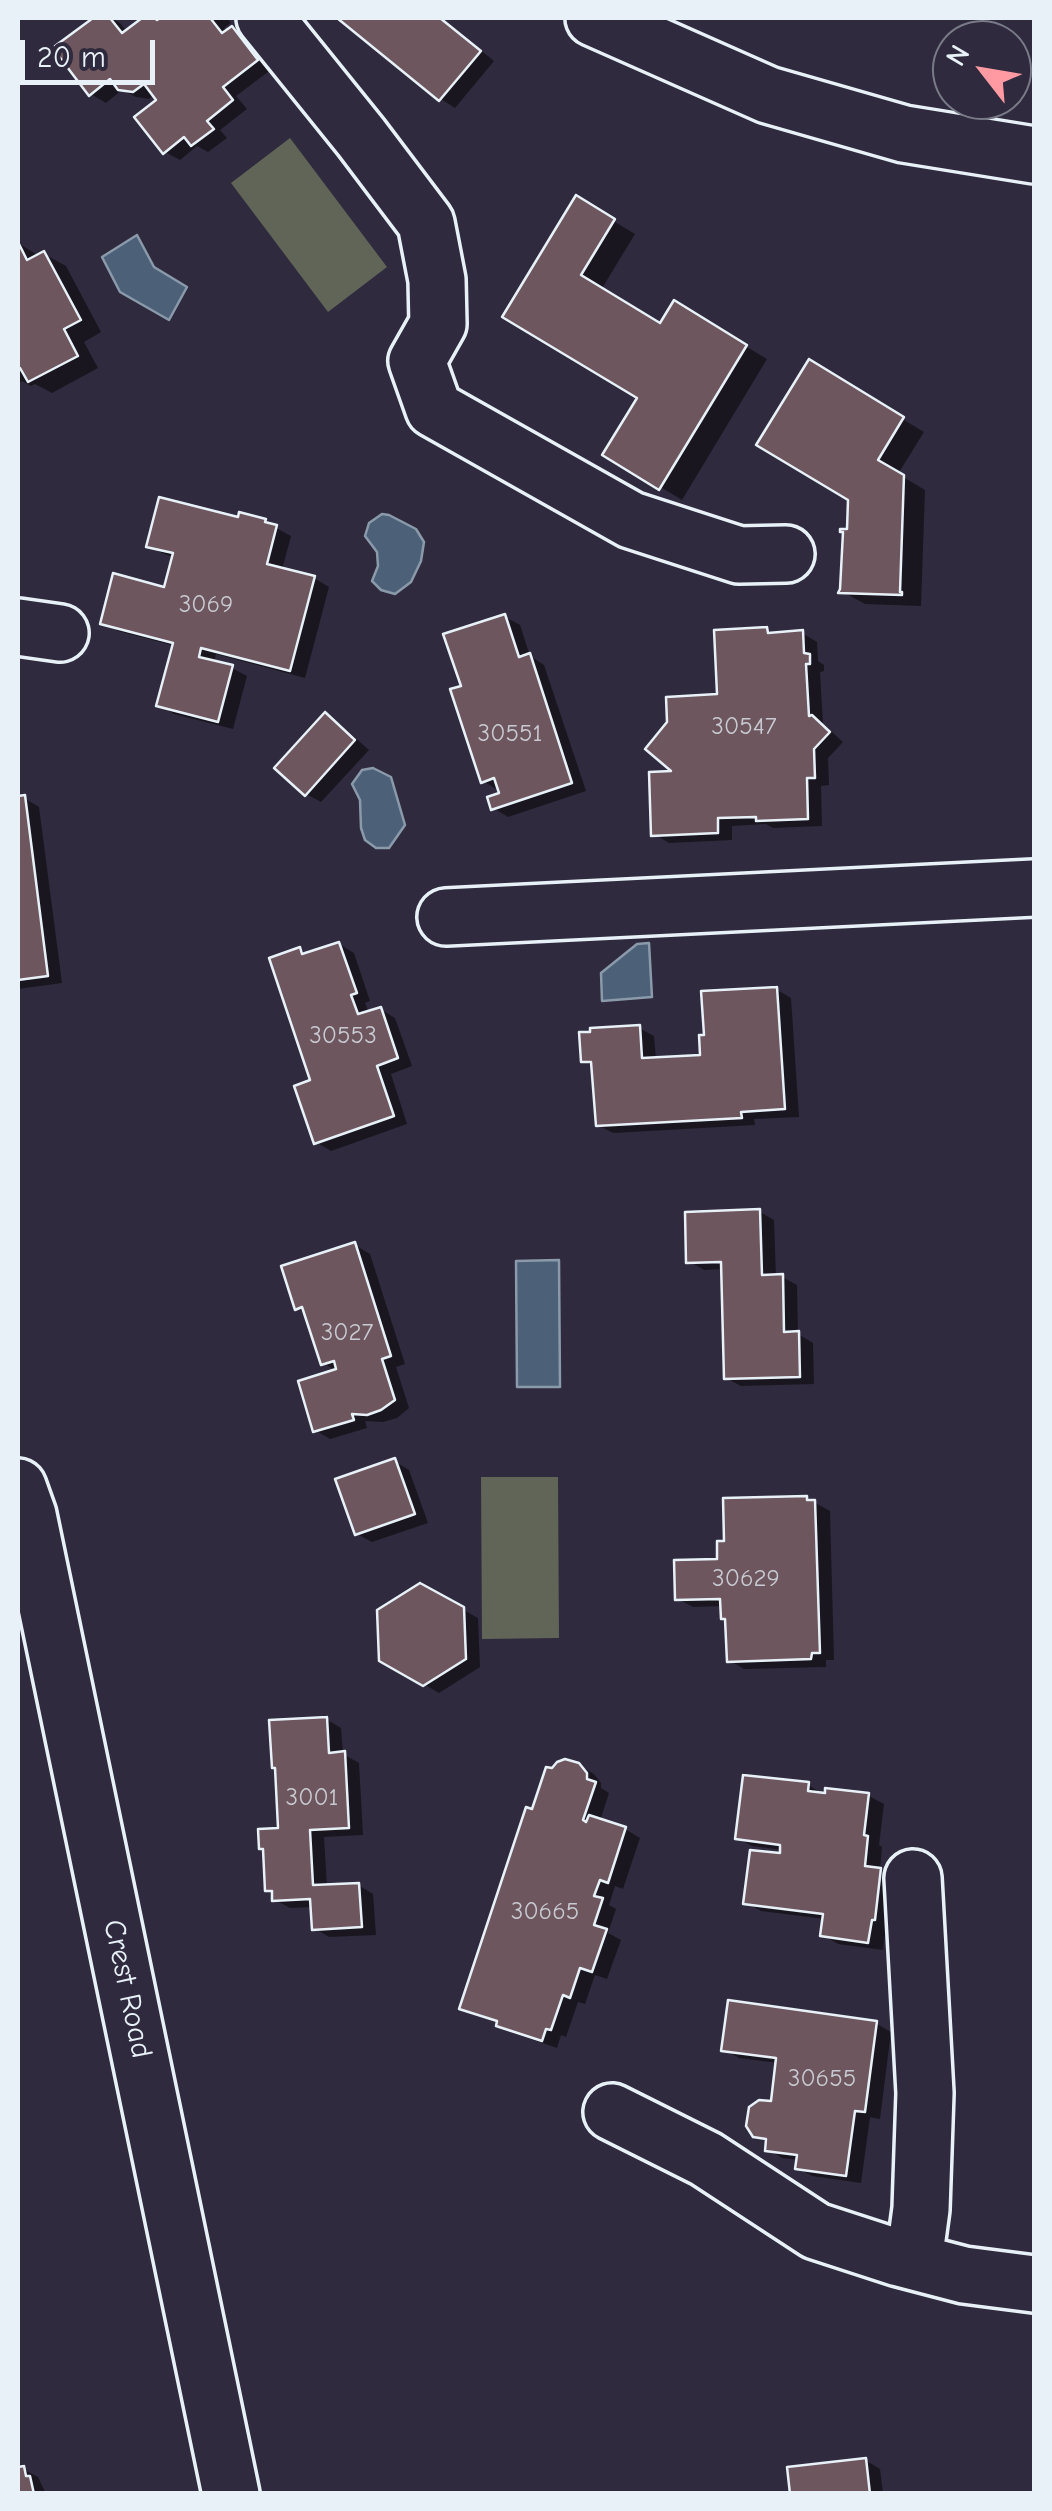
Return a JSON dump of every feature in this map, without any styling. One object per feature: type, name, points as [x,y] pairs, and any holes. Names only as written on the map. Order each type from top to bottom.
[{"type":"street","points":[[265,18],[426,223],[436,280],[438,324],[417,361],[434,409],[631,520],[739,555],[786,554]]},
{"type":"street","points":[[594,18],[768,95],[904,134],[1034,155]]},
{"type":"street","points":[[446,917],[1034,888]]},
{"type":"street","name":"Crest Road","points":[[18,1486],[28,1516],[232,2494]]},
{"type":"street","points":[[913,1878],[926,2093],[921,2209],[914,2261]]},
{"type":"street","points":[[612,2112],[706,2159],[816,2231],[964,2275],[1034,2284]]},
{"type":"green space","points":[[290,138],[387,267],[328,312],[231,183]]},
{"type":"green space","points":[[481,1477],[558,1477],[559,1638],[482,1639]]},
{"type":"water","points":[[137,235],[154,267],[187,287],[169,320],[120,292],[102,257]]},
{"type":"water","points":[[382,514],[416,529],[424,542],[421,561],[411,582],[395,594],[381,590],[372,581],[378,566],[377,552],[365,536],[369,523]]},
{"type":"water","points":[[373,768],[391,777],[405,825],[389,848],[376,848],[365,840],[360,800],[352,784],[362,770]]},
{"type":"water","points":[[649,943],[652,997],[602,1001],[601,973],[637,944]]},
{"type":"water","points":[[559,1260],[560,1387],[517,1387],[516,1261]]},
{"type":"building","points":[[93,18],[110,18],[122,33],[142,18],[213,18],[222,33],[232,26],[258,60],[223,87],[233,100],[207,121],[214,129],[191,146],[184,137],[163,154],[134,117],[156,100],[144,84],[133,92],[118,90],[110,79],[89,96],[55,51],[55,46]]},
{"type":"building","points":[[337,18],[440,18],[481,51],[439,101]]},
{"type":"building","points":[[576,195],[615,219],[581,275],[660,323],[674,300],[747,345],[659,490],[602,455],[637,398],[502,317]]},
{"type":"building","points":[[18,242],[27,260],[44,251],[81,320],[64,329],[78,356],[28,382],[18,370]]},
{"type":"building","points":[[809,359],[904,417],[878,460],[904,475],[902,595],[838,593],[843,532],[840,529],[847,529],[848,500],[756,445]]},
{"type":"building","points":[[159,497],[238,517],[239,512],[266,519],[265,522],[277,525],[267,564],[315,576],[290,671],[201,648],[199,657],[233,665],[218,722],[156,706],[173,643],[100,624],[113,573],[164,587],[173,553],[146,547]]},
{"type":"building","points":[[505,614],[519,657],[530,653],[572,783],[491,810],[487,797],[499,793],[494,778],[481,783],[450,689],[461,686],[443,634]]},
{"type":"building","points":[[767,627],[768,633],[803,630],[804,653],[810,654],[810,664],[806,664],[809,716],[830,732],[814,749],[815,778],[807,778],[808,819],[718,818],[718,833],[651,836],[649,772],[671,771],[645,749],[667,722],[666,697],[717,694],[714,630]]},
{"type":"building","points":[[325,712],[355,740],[305,796],[274,768]]},
{"type":"building","points":[[25,795],[48,976],[18,980],[18,796]]},
{"type":"building","points":[[339,942],[357,993],[351,995],[358,1014],[381,1007],[398,1058],[377,1066],[394,1116],[314,1144],[294,1086],[310,1080],[269,958],[300,947],[302,954]]},
{"type":"building","points":[[777,987],[785,1109],[741,1112],[742,1118],[596,1126],[591,1062],[581,1062],[579,1032],[640,1025],[642,1058],[700,1055],[699,1035],[704,1035],[701,991]]},
{"type":"building","points":[[760,1209],[762,1275],[783,1274],[784,1332],[799,1331],[800,1377],[724,1379],[721,1262],[686,1263],[685,1212]]},
{"type":"building","points":[[355,1242],[391,1356],[382,1359],[395,1400],[381,1410],[367,1415],[352,1414],[354,1420],[313,1432],[298,1381],[336,1369],[334,1361],[321,1365],[302,1307],[295,1310],[281,1266]]},
{"type":"building","points":[[395,1458],[415,1514],[355,1535],[335,1479]]},
{"type":"building","points":[[807,1496],[807,1500],[815,1500],[820,1653],[812,1653],[811,1659],[727,1662],[720,1599],[675,1600],[674,1560],[717,1559],[717,1541],[724,1541],[723,1498]]},
{"type":"building","points":[[420,1583],[464,1607],[466,1659],[423,1686],[379,1661],[377,1610]]},
{"type":"building","points":[[327,1717],[329,1753],[345,1751],[349,1828],[310,1830],[313,1885],[359,1883],[362,1927],[312,1930],[310,1899],[272,1901],[272,1891],[265,1891],[258,1829],[278,1828],[269,1720]]},
{"type":"building","points":[[565,1759],[579,1763],[587,1779],[596,1782],[583,1820],[586,1822],[589,1815],[626,1827],[608,1883],[600,1880],[594,1896],[603,1898],[594,1925],[607,1929],[592,1972],[580,1968],[570,1998],[563,1995],[551,2030],[546,2029],[542,2041],[459,2009],[526,1807],[532,1809],[546,1767],[552,1768]]},
{"type":"building","points":[[743,1775],[809,1782],[808,1791],[825,1793],[825,1788],[869,1793],[865,1866],[881,1868],[868,1943],[820,1936],[823,1914],[743,1904],[750,1850],[780,1853],[780,1845],[735,1839]]},
{"type":"building","points":[[728,2000],[877,2021],[865,2112],[855,2111],[846,2176],[795,2169],[797,2155],[765,2151],[766,2139],[753,2137],[746,2126],[749,2107],[759,2100],[771,2101],[776,2058],[721,2051]]},
{"type":"building","points":[[866,2458],[870,2494],[790,2494],[787,2467]]},
{"type":"building","points":[[24,2466],[34,2494],[18,2494],[18,2467]]}]
